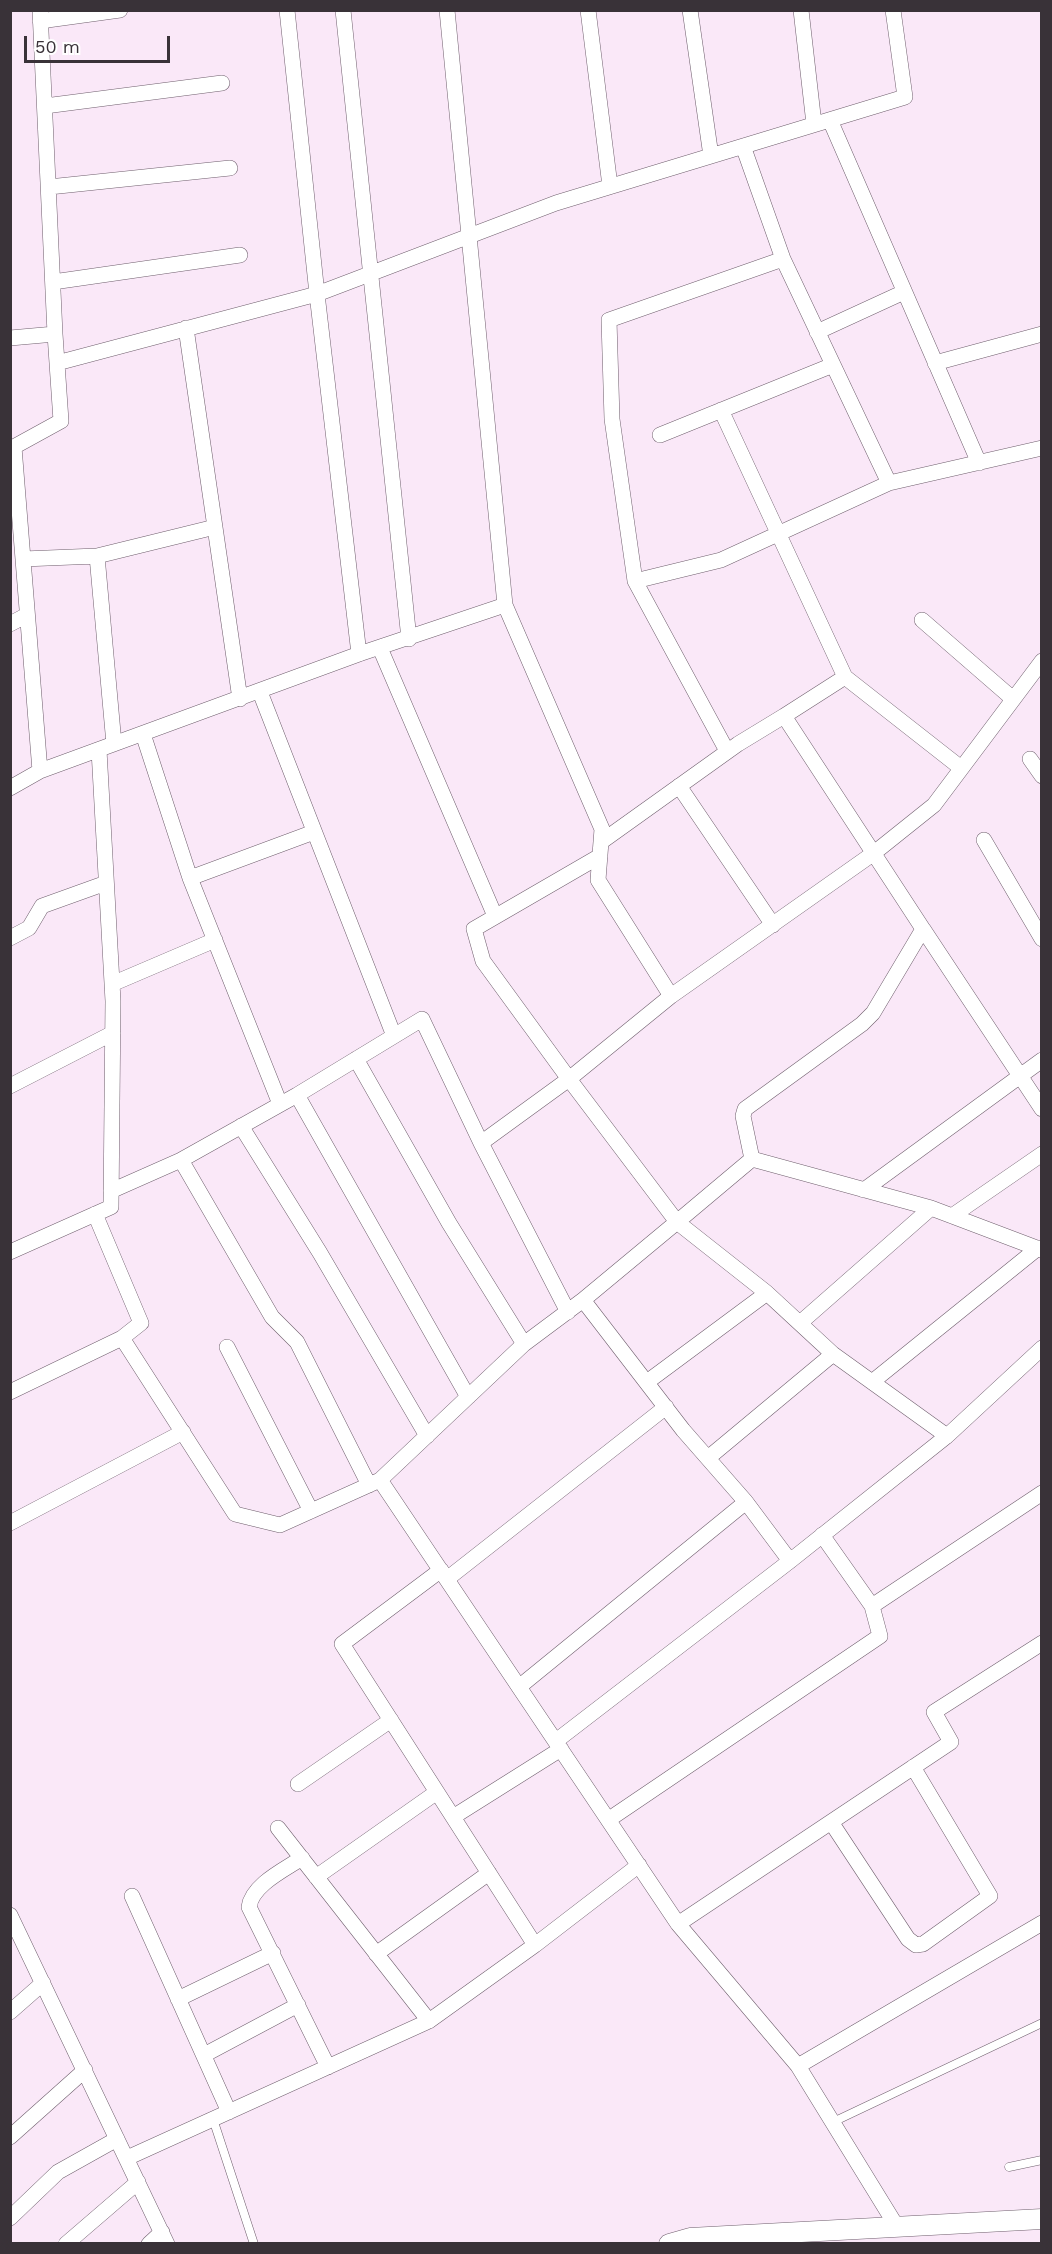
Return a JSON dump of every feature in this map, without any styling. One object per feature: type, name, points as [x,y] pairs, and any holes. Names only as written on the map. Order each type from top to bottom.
[{"type":"street","points":[[40,771],[12,448],[61,421],[40,16],[120,10]]},
{"type":"street","points":[[287,10],[359,654]]},
{"type":"street","points":[[343,10],[409,639]]},
{"type":"street","points":[[447,10],[505,605],[602,829],[598,880],[671,996]]},
{"type":"street","points":[[588,10],[610,186]]},
{"type":"street","points":[[690,10],[711,156]]},
{"type":"street","points":[[801,10],[814,124]]},
{"type":"street","points":[[57,363],[317,294],[556,203],[905,97],[892,10]]},
{"type":"street","points":[[45,105],[222,83]]},
{"type":"street","points":[[830,120],[978,463]]},
{"type":"street","points":[[743,146],[783,259],[889,483]]},
{"type":"street","points":[[49,187],[230,168]]},
{"type":"street","points":[[53,282],[240,255]]},
{"type":"street","points":[[727,751],[635,581],[612,419],[609,320],[783,259]]},
{"type":"street","points":[[817,332],[904,292]]},
{"type":"street","points":[[186,328],[240,699]]},
{"type":"street","points":[[10,338],[55,334]]},
{"type":"street","points":[[935,363],[1041,334]]},
{"type":"street","points":[[660,435],[833,365]]},
{"type":"street","points":[[721,410],[845,677],[961,768]]},
{"type":"street","points":[[635,581],[721,560],[889,483],[1041,448]]},
{"type":"street","points":[[23,559],[97,556],[215,527]]},
{"type":"street","points":[[97,556],[114,744]]},
{"type":"street","points":[[10,788],[40,771],[359,654],[505,605]]},
{"type":"street","points":[[10,624],[27,615]]},
{"type":"street","points":[[922,620],[1013,699]]},
{"type":"street","points":[[380,648],[495,916]]},
{"type":"street","points":[[482,1143],[569,1079],[671,996],[874,854],[934,805],[1041,661]]},
{"type":"street","points":[[845,677],[727,751],[600,849],[474,929],[483,961],[677,1222],[767,1293],[833,1354],[947,1436]]},
{"type":"street","points":[[260,692],[394,1036]]},
{"type":"street","points":[[784,716],[1041,1109]]},
{"type":"street","points":[[143,734],[190,878],[280,1104]]},
{"type":"street","points":[[10,1252],[111,1207],[112,984],[99,750]]},
{"type":"street","points":[[1030,759],[1041,776]]},
{"type":"street","points":[[679,786],[773,925]]},
{"type":"street","points":[[190,878],[314,832]]},
{"type":"street","points":[[984,840],[1041,939]]},
{"type":"street","points":[[10,938],[29,928],[42,906],[106,883]]},
{"type":"street","points":[[752,1159],[742,1116],[745,1109],[862,1024],[873,1013],[923,929]]},
{"type":"street","points":[[112,984],[215,940]]},
{"type":"street","points":[[111,1191],[181,1160],[297,1095],[422,1019],[568,1312]]},
{"type":"street","points":[[10,1086],[112,1033]]},
{"type":"street","points":[[356,1059],[449,1223],[524,1344]]},
{"type":"street","points":[[864,1190],[1041,1060]]},
{"type":"street","points":[[297,1095],[468,1397]]},
{"type":"street","points":[[242,1126],[320,1252],[427,1436]]},
{"type":"street","points":[[952,1216],[1041,1154]]},
{"type":"street","points":[[752,1159],[931,1208],[1040,1249]]},
{"type":"street","points":[[122,1338],[235,1514],[280,1525],[374,1482],[427,1436],[524,1344],[583,1300],[752,1159]]},
{"type":"street","points":[[181,1160],[272,1317],[297,1342],[374,1482],[444,1575],[678,1924],[798,2066],[897,2227]]},
{"type":"street","points":[[800,1323],[931,1208]]},
{"type":"street","points":[[10,1392],[122,1338],[141,1323],[95,1214]]},
{"type":"street","points":[[872,1382],[1040,1249]]},
{"type":"street","points":[[646,1382],[767,1293]]},
{"type":"street","points":[[583,1300],[666,1407],[746,1502],[790,1561]]},
{"type":"street","points":[[227,1347],[311,1511]]},
{"type":"street","points":[[453,1817],[558,1745],[947,1436],[1041,1348]]},
{"type":"street","points":[[708,1458],[833,1354]]},
{"type":"street","points":[[535,1946],[342,1644],[444,1575],[666,1407]]},
{"type":"street","points":[[10,1523],[183,1432]]},
{"type":"street","points":[[872,1606],[1041,1493]]},
{"type":"street","points":[[519,1687],[746,1502]]},
{"type":"street","points":[[608,1820],[880,1636],[872,1606],[822,1535]]},
{"type":"street","points":[[678,1924],[951,1742],[934,1712],[1041,1643]]},
{"type":"street","points":[[298,1784],[391,1720]]},
{"type":"street","points":[[831,1822],[908,1939],[916,1945],[923,1944],[990,1896],[913,1767]]},
{"type":"street","points":[[316,1877],[437,1792]]},
{"type":"street","points":[[278,1828],[429,2021]]},
{"type":"street","points":[[302,1858],[256,1890],[250,1898],[249,1907],[328,2067]]},
{"type":"street","points":[[127,2158],[429,2021],[535,1946],[639,1865]]},
{"type":"street","points":[[376,1954],[489,1873]]},
{"type":"street","points":[[132,1896],[230,2112]]},
{"type":"street","points":[[10,1915],[164,2238],[149,2244]]},
{"type":"street","points":[[798,2066],[1041,1923]]},
{"type":"street","points":[[178,1999],[273,1953]]},
{"type":"street","points":[[10,2012],[43,1983]]},
{"type":"street","points":[[204,2055],[298,2005]]},
{"type":"street","points":[[10,2137],[85,2070]]},
{"type":"street","points":[[10,2218],[58,2172],[117,2139]]},
{"type":"street","points":[[66,2244],[138,2182]]},
{"type":"street","points":[[669,2244],[690,2238],[823,2238],[897,2227],[1041,2219]]},
{"type":"lane","points":[[833,2122],[1041,2023]]},
{"type":"lane","points":[[213,2119],[254,2244]]},
{"type":"lane","points":[[1009,2167],[1041,2160]]}]
